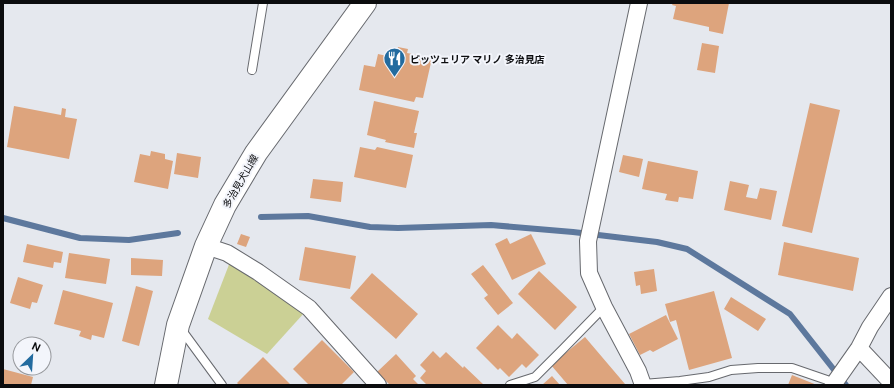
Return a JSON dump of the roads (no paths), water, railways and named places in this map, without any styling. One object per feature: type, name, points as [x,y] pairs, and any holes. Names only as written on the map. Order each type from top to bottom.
[{"type":"main road","name":"多治見犬山線","points":[[166,385],[178,325],[193,280],[206,246],[226,205],[256,153],[365,3]]},
{"type":"street","points":[[639,3],[588,241],[589,273],[604,307],[638,371],[643,384]]},
{"type":"street","points":[[206,246],[227,253],[309,308],[378,385]]},
{"type":"street","points":[[831,383],[848,364],[891,296]]},
{"type":"street","points":[[859,348],[891,382]]},
{"type":"lane","points":[[252,70],[264,3]]},
{"type":"lane","points":[[510,385],[535,376],[604,307]]},
{"type":"lane","points":[[178,325],[222,385]]},
{"type":"lane","points":[[643,384],[680,381],[732,370],[758,368],[792,368],[831,383]]},
{"type":"waterway","points":[[261,217],[308,216],[370,227],[398,228],[491,225],[573,232],[657,242],[687,249],[790,314],[846,385]]},
{"type":"waterway","points":[[3,218],[80,238],[129,240],[178,233]]},
{"type":"place","name":"ピッツェリア マリノ 多治見店","points":[[394,78]]}]
